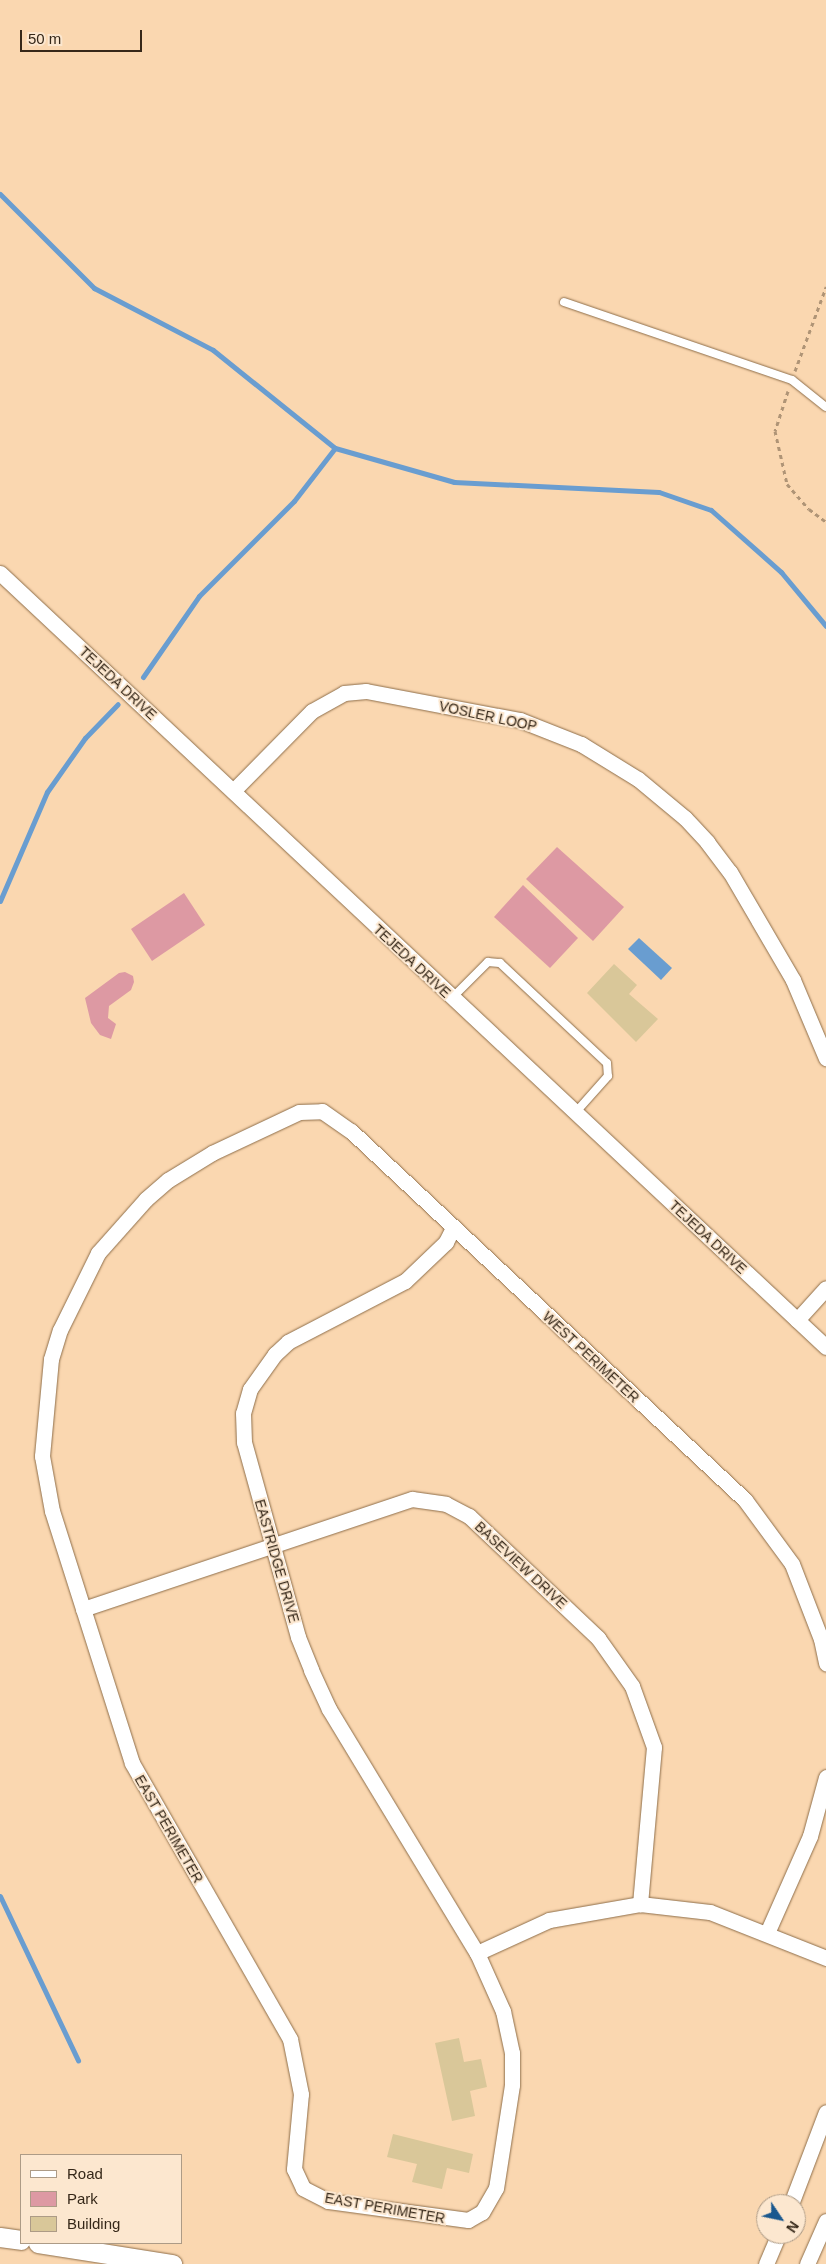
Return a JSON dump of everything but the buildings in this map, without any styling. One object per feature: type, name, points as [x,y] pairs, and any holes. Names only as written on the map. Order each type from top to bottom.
[{"type":"street","name":"TEJEDA DRIVE","points":[[0,573],[826,1347]]},
{"type":"street","name":"VOSLER LOOP","points":[[233,791],[312,711],[344,693],[366,691],[520,720],[580,744],[638,779],[685,818],[707,842],[730,872],[793,980],[826,1058]]},
{"type":"street","name":"WEST PERIMETER","points":[[292,1115],[311,1109],[322,1111],[351,1131],[761,1517],[795,1572],[822,1639],[826,1663]]},
{"type":"street","name":"EAST PERIMETER","points":[[292,1115],[212,1153],[168,1180],[98,1253],[72,1300],[51,1359],[42,1456],[52,1511],[132,1763],[290,2039],[301,2094],[294,2169],[297,2181],[303,2188],[328,2200],[452,2220],[468,2220],[482,2212],[496,2188],[512,2085],[512,2053],[503,2011],[477,1953]]},
{"type":"street","name":"EASTRIDGE DRIVE","points":[[453,1228],[446,1242],[405,1281],[288,1342],[270,1360],[250,1389],[243,1413],[244,1442],[298,1637],[329,1709],[477,1953]]},
{"type":"street","points":[[797,1320],[826,1288]]},
{"type":"street","name":"BASEVIEW DRIVE","points":[[83,1610],[412,1499],[446,1504],[468,1516],[490,1534],[591,1631],[618,1662],[632,1686],[654,1747],[640,1904]]},
{"type":"street","points":[[767,1934],[810,1836],[826,1777]]},
{"type":"street","points":[[477,1953],[549,1920],[640,1904],[710,1912],[826,1958]]},
{"type":"street","points":[[795,2194],[826,2112]]},
{"type":"street","points":[[807,2264],[826,2221]]},
{"type":"street","points":[[0,2237],[20,2240]]},
{"type":"street","points":[[44,2244],[172,2264]]},
{"type":"street","points":[[766,2264],[775,2244]]},
{"type":"lane","points":[[564,302],[792,380],[826,407]]},
{"type":"lane","points":[[452,998],[488,962],[500,963],[608,1063],[608,1076],[575,1113]]},
{"type":"path","points":[[826,287],[775,430],[779,456],[787,484],[809,509],[826,522]]},
{"type":"green space","points":[[557,847],[624,907],[593,941],[526,879]]},
{"type":"green space","points":[[523,885],[578,938],[550,968],[494,917]]},
{"type":"green space","points":[[184,893],[205,925],[152,961],[131,929]]},
{"type":"green space","points":[[125,972],[133,976],[134,982],[131,990],[109,1006],[108,1018],[116,1024],[111,1039],[100,1035],[91,1023],[85,998],[119,973]]},
{"type":"water","points":[[639,938],[672,968],[661,980],[628,949]]},
{"type":"waterway","points":[[0,194],[94,288],[213,350],[335,448],[454,482],[659,492],[711,510],[781,572],[826,626]]},
{"type":"waterway","points":[[143,677],[199,596],[294,501],[335,448]]},
{"type":"waterway","points":[[0,901],[47,792],[85,738],[118,704]]},
{"type":"waterway","points":[[0,1896],[78,2060]]}]
